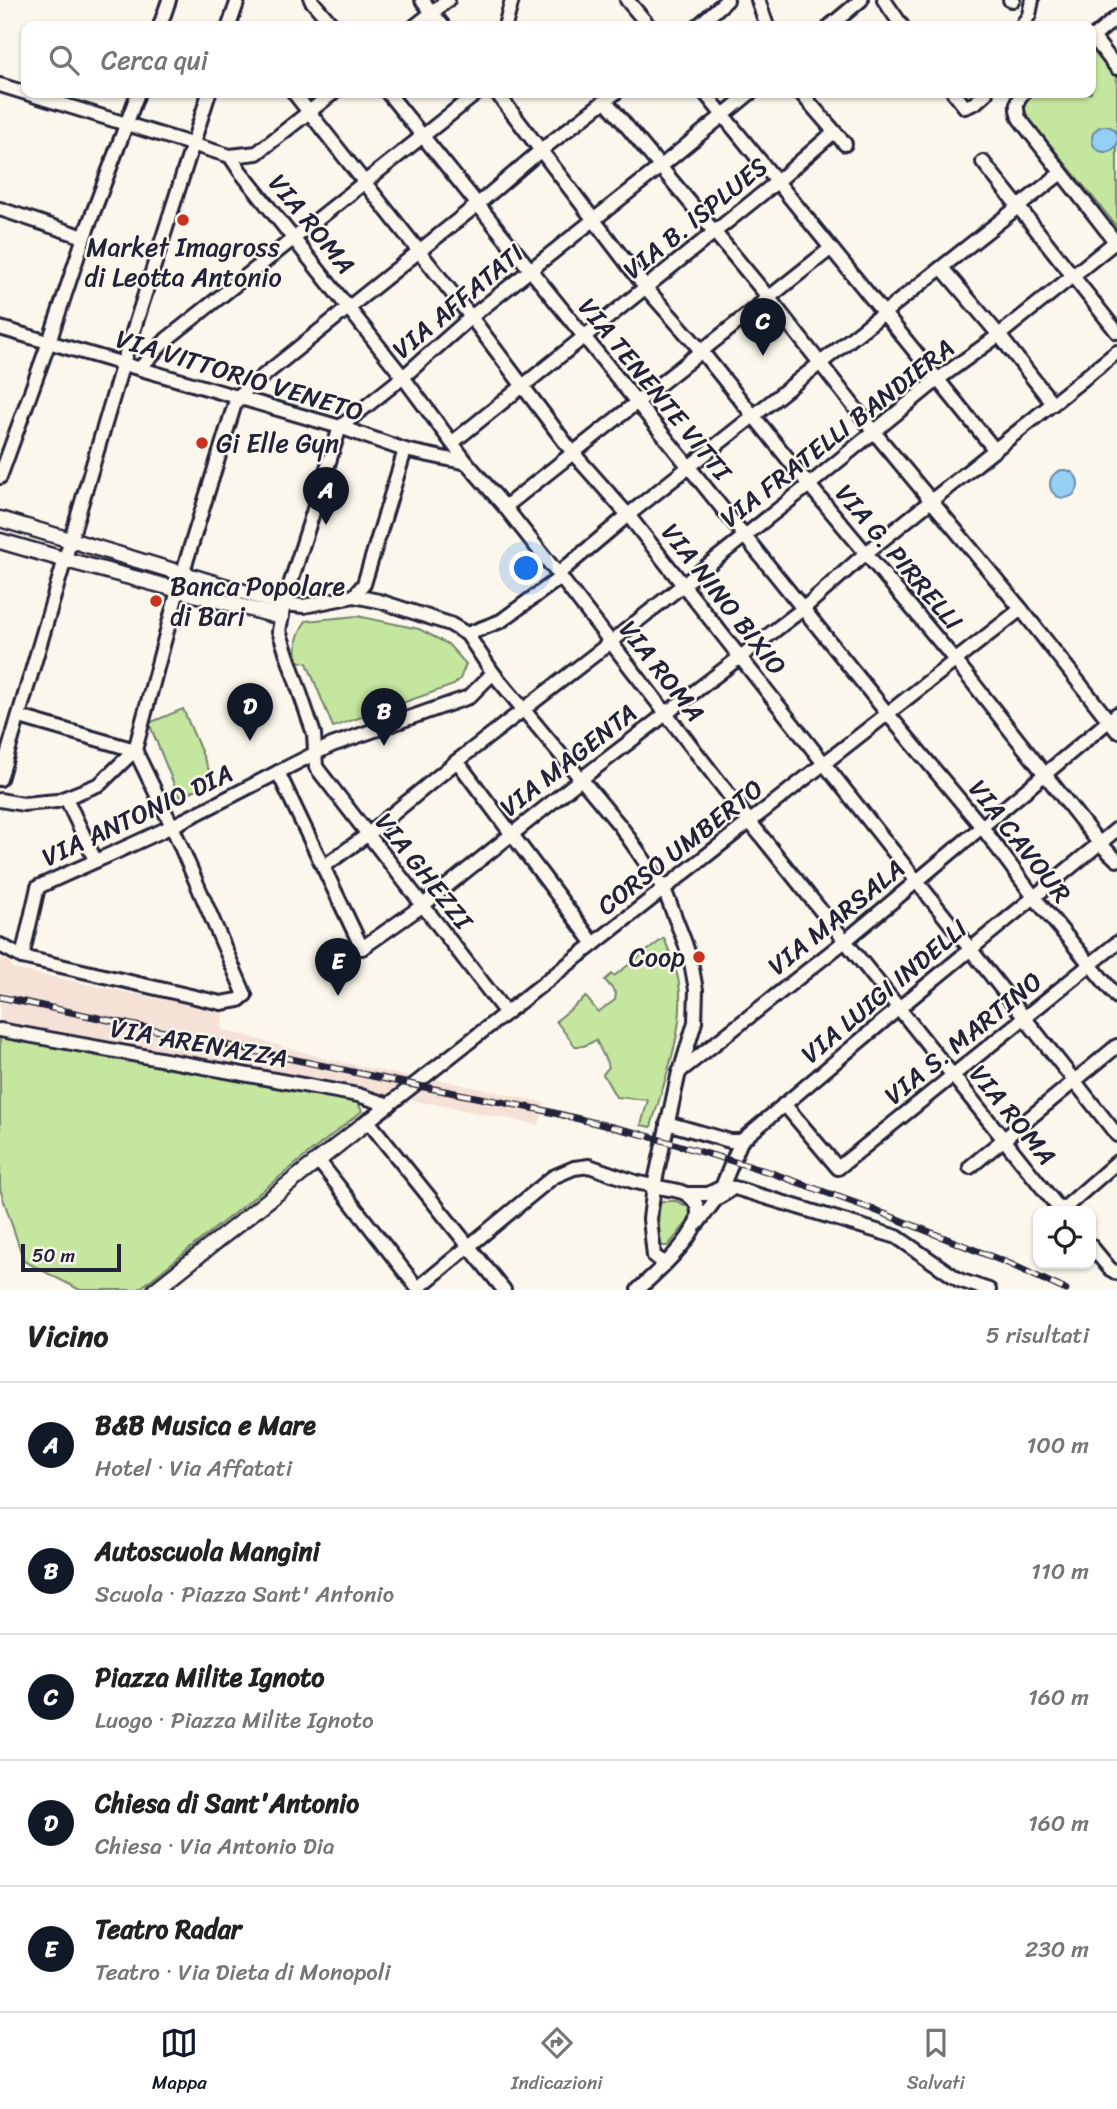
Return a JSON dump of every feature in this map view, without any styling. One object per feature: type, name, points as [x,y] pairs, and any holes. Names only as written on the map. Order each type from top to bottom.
[{"type":"street","points":[[162,21],[169,0]]},
{"type":"street","points":[[231,21],[238,0]]},
{"type":"street","points":[[311,0],[329,21]]},
{"type":"street","points":[[422,0],[439,21]]},
{"type":"street","points":[[422,21],[448,0]]},
{"type":"street","points":[[506,21],[512,0]]},
{"type":"street","points":[[704,21],[727,0]]},
{"type":"street","points":[[758,0],[765,21]]},
{"type":"street","points":[[836,21],[861,0]]},
{"type":"street","points":[[884,0],[899,21]]},
{"type":"street","points":[[1025,21],[1032,0]]},
{"type":"street","points":[[629,3],[645,21]]},
{"type":"street","points":[[1096,35],[1117,17]]},
{"type":"street","points":[[1096,43],[1117,68]]},
{"type":"street","points":[[0,85],[21,91]]},
{"type":"street","points":[[43,98],[230,156],[257,153],[327,98]]},
{"type":"street","points":[[0,477],[5,451],[49,342],[84,237],[136,98]]},
{"type":"street","points":[[0,779],[65,561],[69,539],[207,98]]},
{"type":"street","name":"VIA NINO BIXIO","points":[[298,98],[471,317],[573,453],[628,515],[1117,1135]]},
{"type":"street","name":"VIA TENENTE VITTI","points":[[392,98],[887,713]]},
{"type":"street","points":[[140,368],[167,339],[471,98]]},
{"type":"street","name":"VIA G. PIRRELLI","points":[[501,98],[645,288],[955,660],[1099,843],[1117,860]]},
{"type":"street","points":[[0,800],[23,804],[66,798],[100,784],[135,750],[182,575],[237,397],[607,98]]},
{"type":"street","points":[[611,98],[660,168],[1114,722]]},
{"type":"street","points":[[709,98],[995,450]]},
{"type":"street","name":"VIA AFFATATI","points":[[340,428],[471,317],[660,168],[744,98]]},
{"type":"street","points":[[806,98],[845,144]]},
{"type":"street","points":[[958,98],[965,107],[980,98]]},
{"type":"street","points":[[1019,98],[1016,110],[1020,118],[1116,243]]},
{"type":"street","name":"VIA B. ISPLUES","points":[[453,442],[778,181],[834,132]]},
{"type":"street","name":"VIA ROMA","points":[[230,156],[467,463],[560,575],[750,821],[1057,1206]]},
{"type":"street","points":[[983,162],[1117,332]]},
{"type":"street","points":[[467,634],[500,621],[560,575],[628,515],[1061,173]]},
{"type":"street","points":[[0,209],[84,237]]},
{"type":"street","name":"VIA FRATELLI BANDIERA","points":[[323,867],[683,585],[937,380],[1116,243]]},
{"type":"street","points":[[505,507],[830,249]]},
{"type":"street","points":[[942,268],[1053,404]]},
{"type":"street","name":"VIA VITTORIO VENETO","points":[[0,328],[340,428],[405,450],[467,463]]},
{"type":"street","name":"VIA MAGENTA","points":[[323,867],[362,948],[422,906],[581,779],[804,608],[866,553],[1117,352]]},
{"type":"street","points":[[283,611],[340,428]]},
{"type":"street","points":[[354,597],[365,584],[405,450]]},
{"type":"street","points":[[0,519],[182,575],[283,611]]},
{"type":"street","points":[[0,541],[65,561],[178,589],[283,611],[354,597],[379,601],[450,624],[467,634],[493,673],[621,827],[664,889],[691,962],[696,990],[695,1022],[667,1123],[650,1219],[654,1256],[665,1263]]},
{"type":"street","name":"CORSO UMBERTO","points":[[368,1121],[1021,609]]},
{"type":"street","name":"VIA GHEZZI","points":[[283,611],[279,631],[314,734],[316,767],[506,1013]]},
{"type":"street","name":"VIA ANTONIO DIA","points":[[22,957],[38,887],[172,826],[332,745],[469,698],[493,673]]},
{"type":"street","name":"VIA CAVOUR","points":[[887,713],[1117,997]]},
{"type":"street","points":[[0,945],[22,957],[221,1003],[239,1000],[246,995],[172,826],[135,750],[20,717]]},
{"type":"street","name":"VIA MARSALA","points":[[680,1072],[845,941],[1045,774],[1114,722]]},
{"type":"street","points":[[457,761],[594,944]]},
{"type":"street","points":[[278,772],[323,867]]},
{"type":"street","points":[[66,798],[95,860]]},
{"type":"street","name":"VIA LUIGI INDELLI","points":[[741,1141],[1117,829]]},
{"type":"street","name":"VIA S. MARTINO","points":[[783,1104],[838,1168],[1117,943]]},
{"type":"street","name":"VIA ARENAZZA","points":[[0,1030],[358,1095],[388,1105]]},
{"type":"street","points":[[970,1167],[1117,1046]]},
{"type":"street","points":[[155,1290],[368,1121],[504,1290]]},
{"type":"street","points":[[667,1123],[730,1141],[741,1141],[722,1187]]},
{"type":"street","points":[[318,1160],[418,1289],[553,1177],[574,1168],[589,1166],[635,1182],[687,1194],[708,1194],[722,1187],[735,1188],[897,1237],[964,1285],[989,1290]]},
{"type":"street","points":[[1067,1206],[1117,1161]]},
{"type":"street","points":[[638,1290],[680,1248],[716,1199],[735,1188]]},
{"type":"street","points":[[687,1194],[699,1214],[693,1231]]},
{"type":"street","points":[[1096,1251],[1115,1268]]},
{"type":"shaded area","points":[[0,958],[9,961],[13,969],[224,1012],[221,1029],[331,1060],[545,1103],[539,1125],[214,1061],[126,1050],[0,1024]]},
{"type":"green space","points":[[1096,48],[1117,73],[1117,227],[1025,114],[1020,104],[1024,98],[1096,98]]},
{"type":"green space","points":[[357,616],[419,629],[448,644],[466,664],[460,679],[454,685],[333,727],[307,663],[298,661],[297,640],[306,621]]},
{"type":"green space","points":[[183,709],[214,782],[179,797],[149,723]]},
{"type":"green space","points":[[664,938],[678,978],[679,1019],[672,1056],[651,1127],[641,1125],[648,1100],[616,1097],[603,1074],[609,1067],[596,1040],[584,1046],[575,1046],[556,1021],[586,997],[598,1012],[615,1000],[616,993],[605,980]]},
{"type":"green space","points":[[0,1035],[102,1057],[356,1099],[362,1111],[138,1290],[80,1290],[24,1261],[0,1189]]},
{"type":"green space","points":[[663,1201],[676,1201],[691,1208],[694,1214],[668,1246],[662,1246],[654,1222],[656,1206]]},
{"type":"water","points":[[1105,126],[1114,130],[1118,139],[1114,148],[1105,152],[1096,148],[1092,139],[1096,130]]},
{"type":"water","points":[[1064,470],[1074,474],[1078,484],[1074,494],[1064,498],[1054,494],[1050,484],[1054,474]]},
{"type":"railway","points":[[0,997],[542,1110],[641,1134],[769,1172],[872,1209],[1010,1264],[1066,1290]]},
{"type":"place","name":"Market Imagross di Leotta Antonio","points":[[183,220]]},
{"type":"place","name":"Piazza Milite Ignoto","points":[[763,356]]},
{"type":"place","name":"Gi Elle Gyn","points":[[202,443]]},
{"type":"place","name":"B&B Musica e Mare","points":[[326,525]]},
{"type":"place","name":"Banca Popolare di Bari","points":[[156,601]]},
{"type":"place","name":"Chiesa di Sant'Antonio","points":[[250,741]]},
{"type":"place","name":"Autoscuola Mangini","points":[[384,746]]},
{"type":"place","name":"Coop","points":[[699,957]]},
{"type":"place","name":"Teatro Radar","points":[[338,996]]}]
